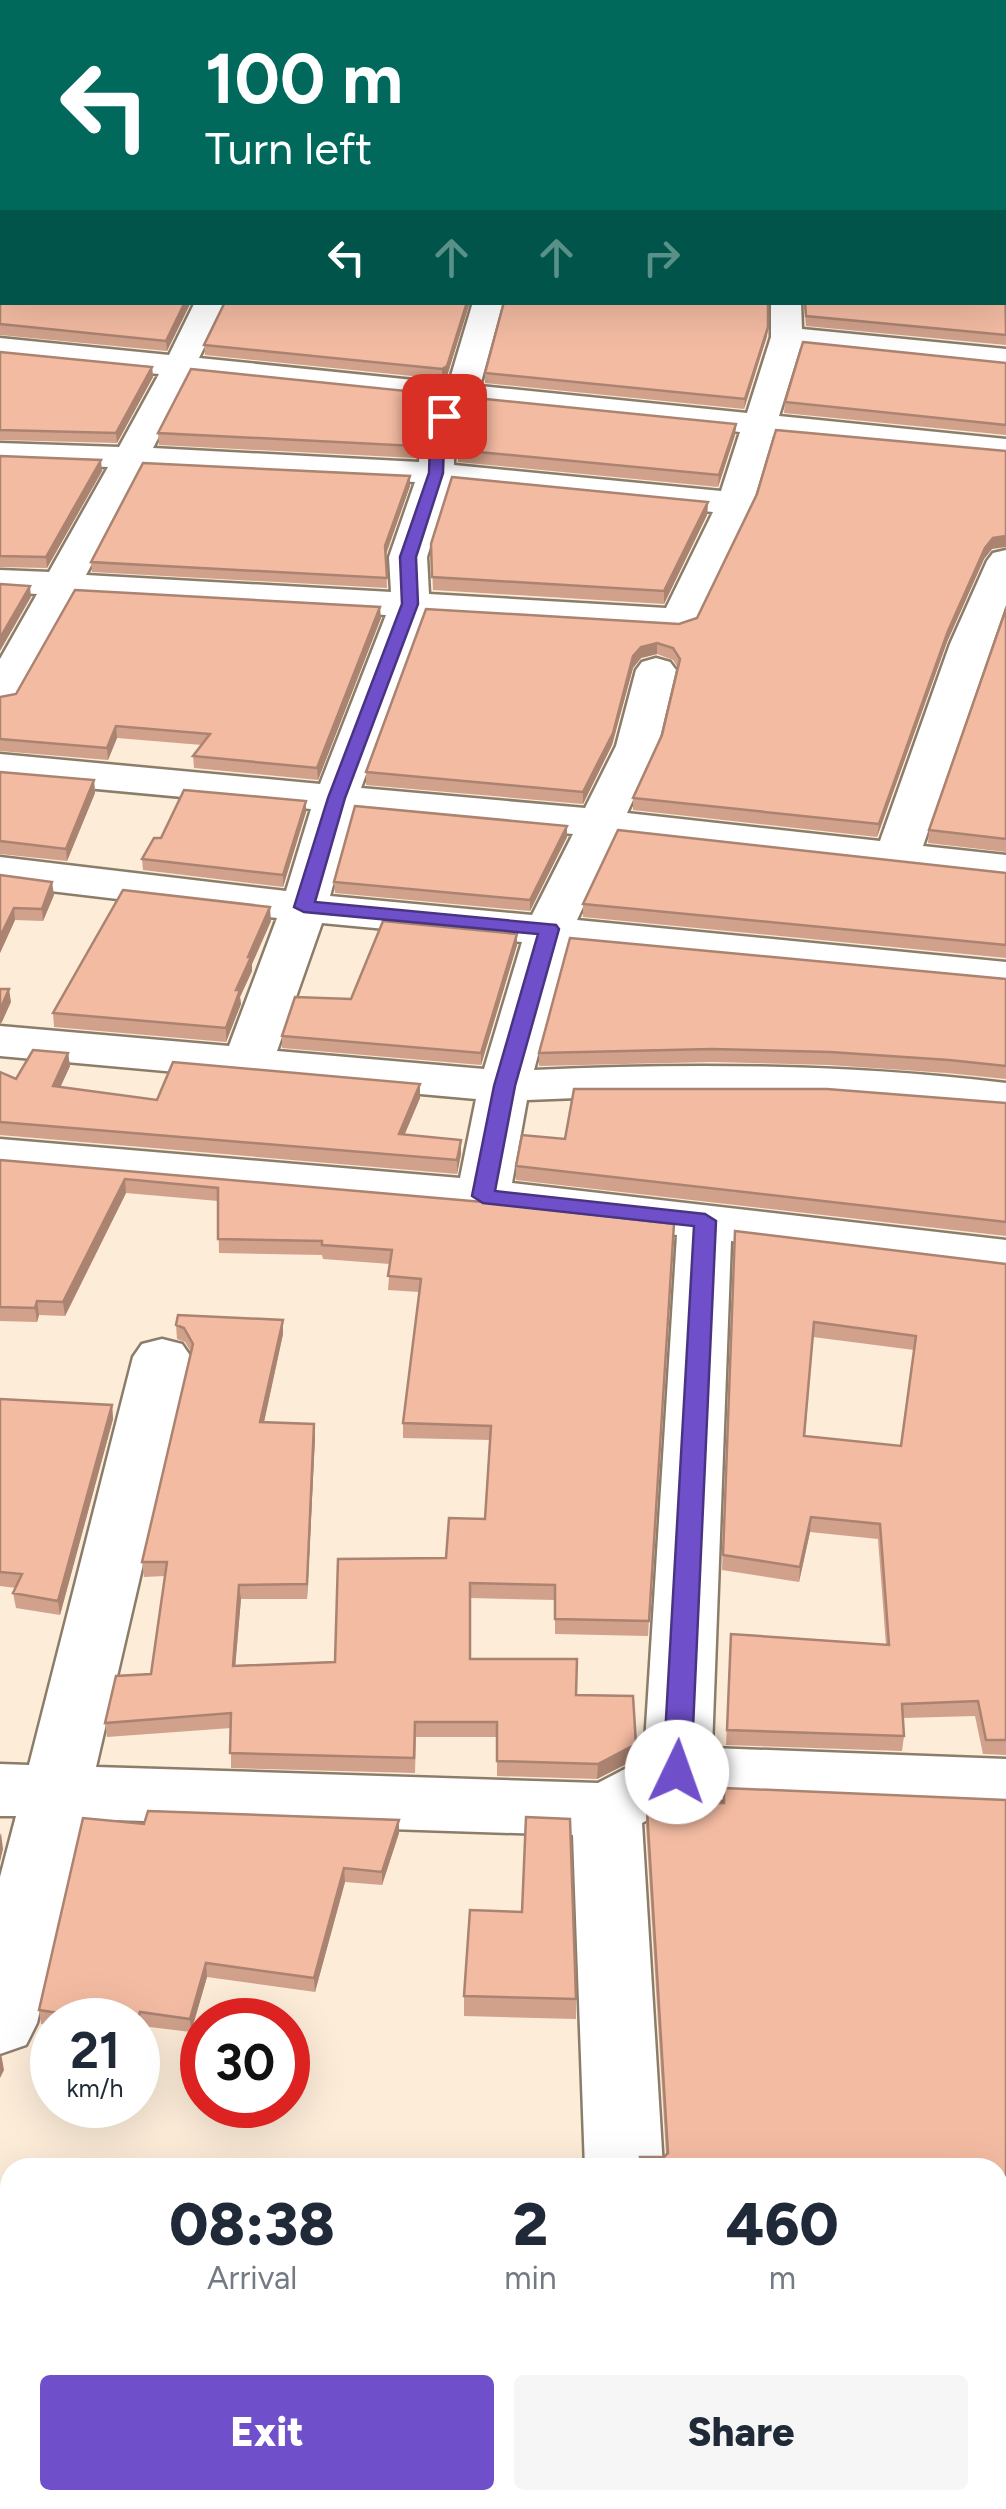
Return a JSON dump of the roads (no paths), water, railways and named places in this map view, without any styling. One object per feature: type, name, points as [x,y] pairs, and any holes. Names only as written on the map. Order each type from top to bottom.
[{"type":"street","points":[[0,694],[121,472],[137,451],[210,305]]},
{"type":"street","points":[[248,1062],[304,907],[336,798],[410,604],[408,557],[431,488],[437,441],[450,392],[465,384],[487,305]]},
{"type":"street","points":[[0,581],[679,620],[735,503],[787,337],[786,305]]},
{"type":"street","points":[[787,337],[1006,359]]},
{"type":"street","points":[[0,348],[1006,449]]},
{"type":"street","points":[[0,452],[121,472],[735,503]]},
{"type":"street","points":[[896,856],[970,644],[1006,561]]},
{"type":"street","points":[[483,1196],[504,1086],[549,929],[636,746],[656,670]]},
{"type":"street","points":[[0,766],[601,823],[1006,869]]},
{"type":"street","points":[[0,872],[304,907],[1006,976]]},
{"type":"street","points":[[0,1041],[504,1086],[694,1078],[898,1085],[1006,1098]]},
{"type":"street","points":[[0,1155],[483,1196],[1006,1257]]},
{"type":"street","points":[[677,1772],[705,1221]]},
{"type":"street","points":[[0,2023],[26,1792],[162,1357]]},
{"type":"street","points":[[26,1792],[607,1810],[677,1772],[1006,1785]]},
{"type":"street","points":[[607,1810],[624,2158]]}]
